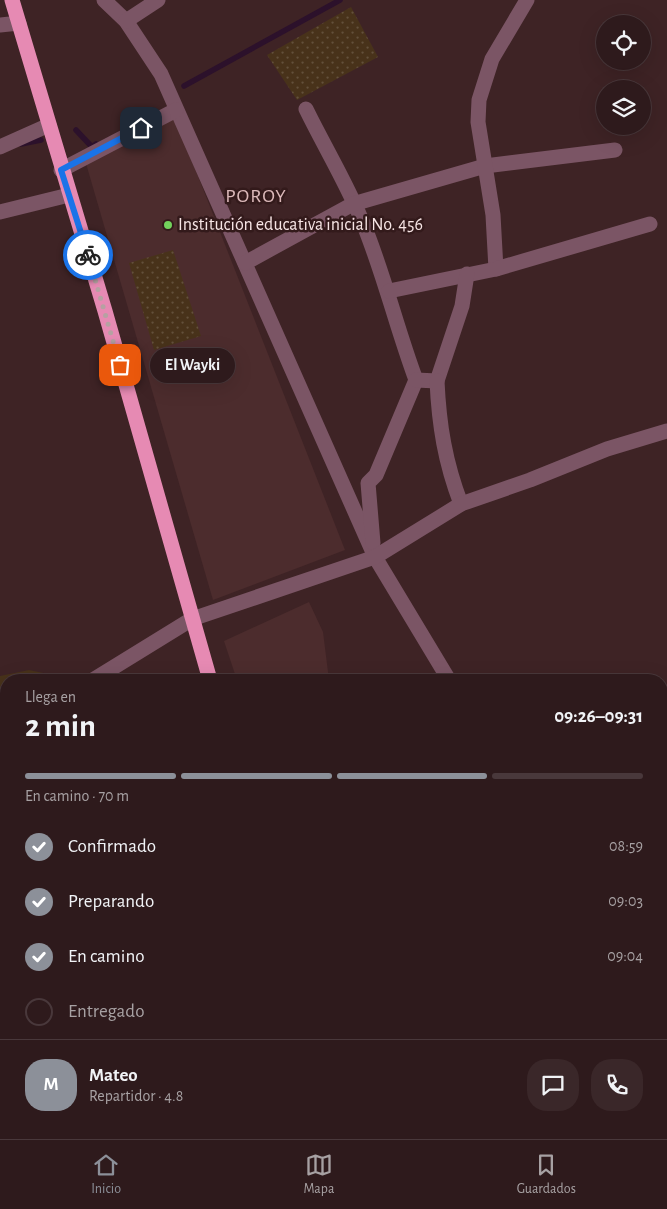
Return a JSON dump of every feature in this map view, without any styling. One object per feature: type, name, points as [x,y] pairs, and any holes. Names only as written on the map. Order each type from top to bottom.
[{"type":"highway","points":[[12,0],[61,170],[105,311],[208,674]]},
{"type":"street","points":[[104,0],[126,21],[161,74],[375,557],[445,674]]},
{"type":"street","points":[[126,21],[158,0]]},
{"type":"street","points":[[496,268],[493,215],[478,122],[479,100],[492,59],[527,0]]},
{"type":"street","points":[[0,26],[19,23]]},
{"type":"street","points":[[306,109],[353,204],[388,291],[392,313],[416,380],[376,475],[368,483],[375,557]]},
{"type":"street","points":[[61,170],[176,110]]},
{"type":"street","points":[[0,147],[48,125]]},
{"type":"street","points":[[245,263],[353,204],[485,166],[615,150]]},
{"type":"street","points":[[0,212],[69,195]]},
{"type":"street","points":[[388,291],[496,268],[650,224]]},
{"type":"street","points":[[461,504],[448,471],[439,421],[437,381],[462,306],[467,274]]},
{"type":"street","points":[[416,380],[437,381]]},
{"type":"street","points":[[103,674],[192,620],[375,557],[461,504],[530,480],[607,449],[667,431]]},
{"type":"shaded area","points":[[351,7],[378,57],[297,100],[267,55]]},
{"type":"shaded area","points":[[174,115],[345,550],[213,600],[85,160]]},
{"type":"shaded area","points":[[173,250],[201,336],[154,350],[129,263]]},
{"type":"shaded area","points":[[309,602],[323,632],[328,674],[235,674],[224,641]]},
{"type":"shaded area","points":[[29,670],[48,674],[10,674]]},
{"type":"waterway","points":[[184,86],[340,0]]},
{"type":"waterway","points":[[76,130],[92,147],[96,144]]},
{"type":"waterway","points":[[21,144],[41,140]]},
{"type":"way so far","points":[[88,255],[120,365]]},
{"type":"place","name":"Institución educativa inicial No. 456","points":[[168,225]]},
{"type":"place","name":"El Wayki","points":[[120,365]]},
{"type":"district","name":"POROY","points":[[256,196]]},
{"type":"route","points":[[88,255],[61,170],[88,154],[141,128]]}]
